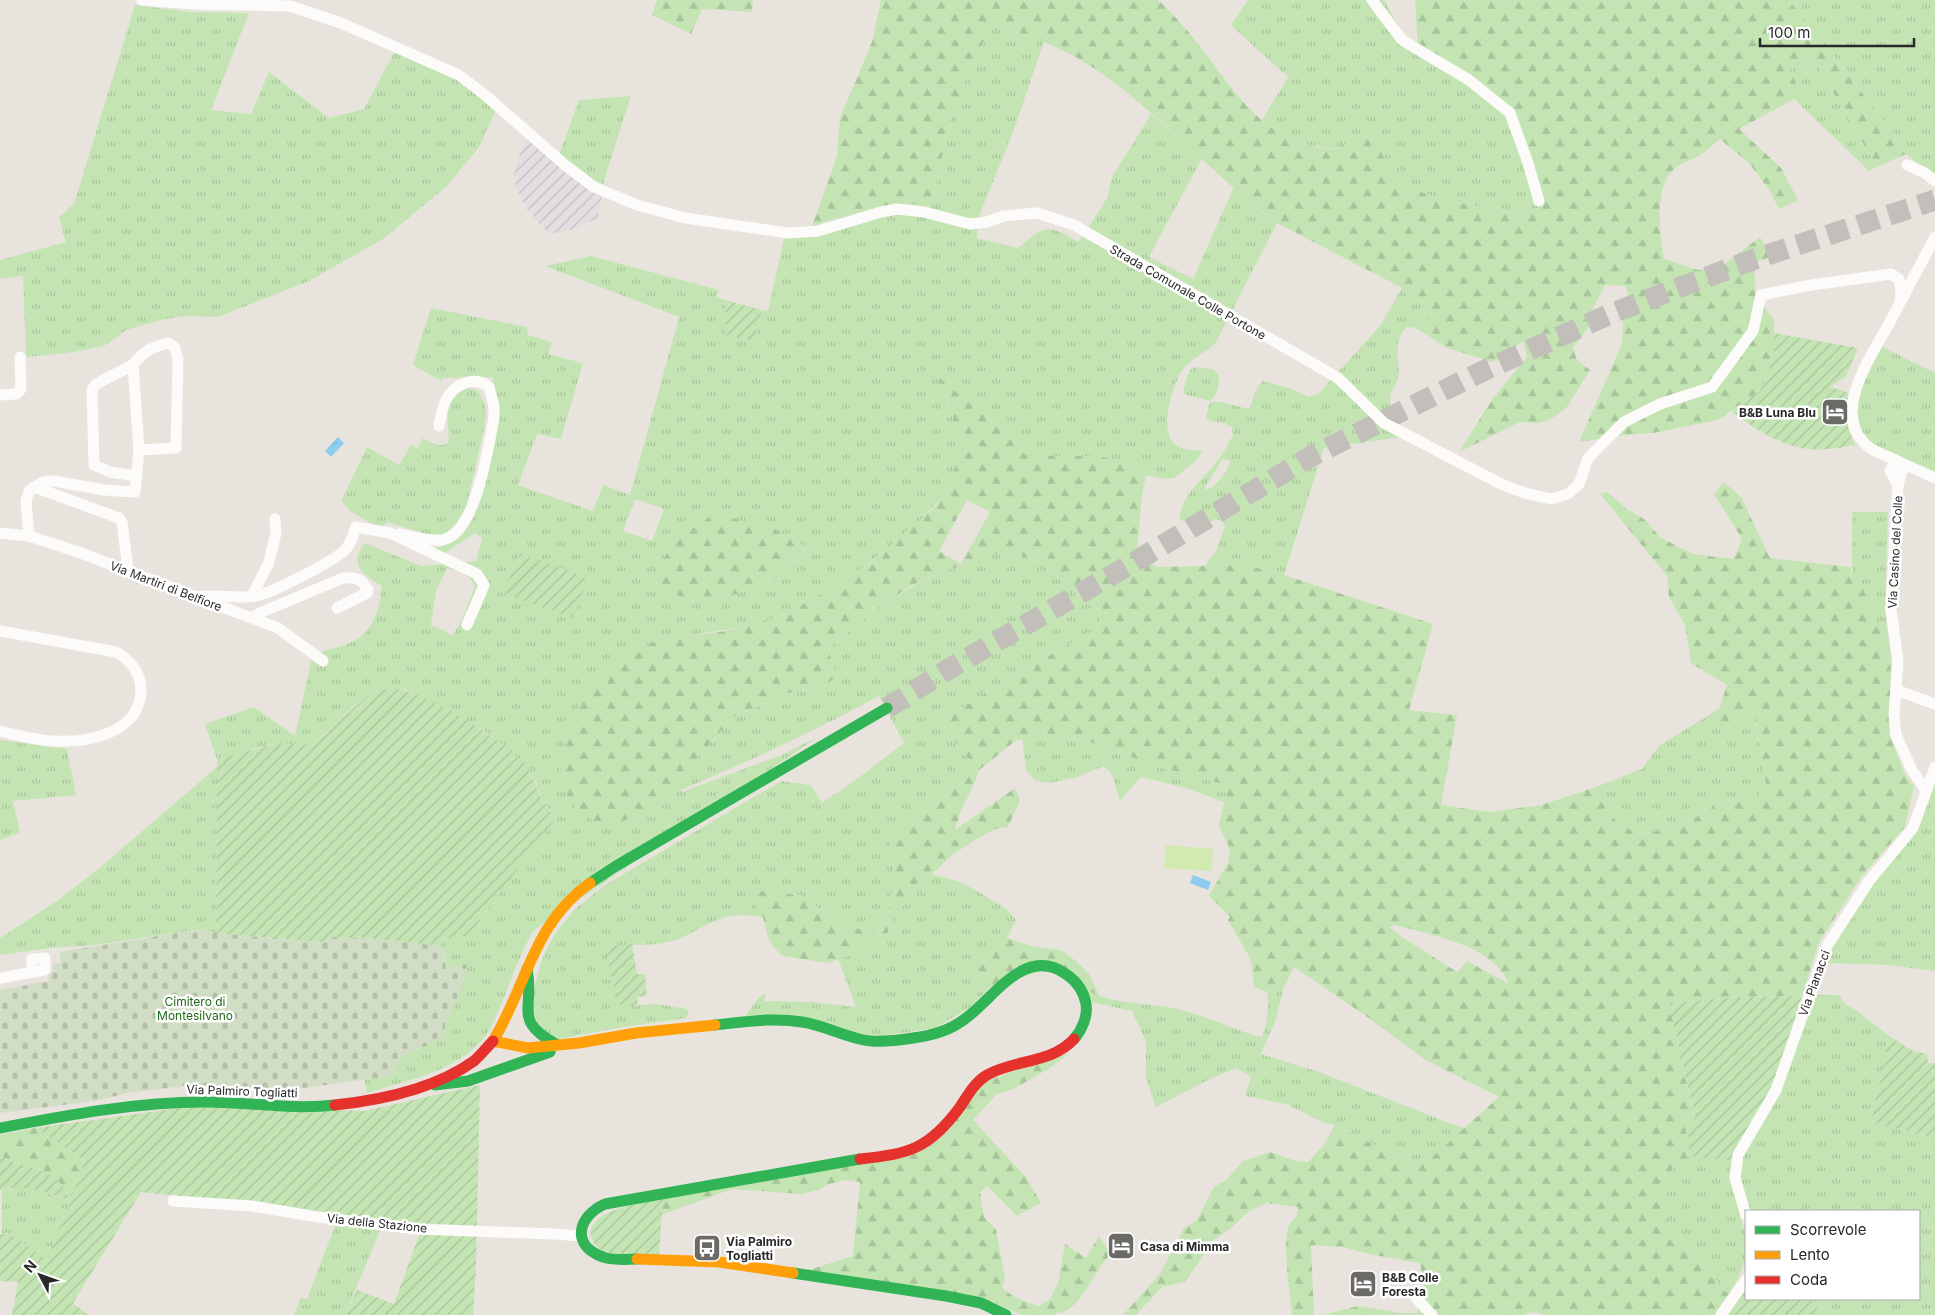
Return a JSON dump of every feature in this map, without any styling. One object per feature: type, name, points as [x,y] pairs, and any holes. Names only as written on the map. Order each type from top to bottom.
[{"type":"main road","points":[[493,1041],[504,1022],[526,968],[541,938],[554,917],[567,903],[586,887],[627,860],[887,708]]},
{"type":"main road","name":"Via Palmiro Togliatti","points":[[0,1128],[104,1111],[178,1103],[207,1102],[305,1107],[364,1101],[423,1086],[468,1081],[579,1043],[636,1033],[771,1019],[803,1022],[871,1040],[913,1038],[940,1032],[964,1021],[1013,975],[1027,968],[1043,965],[1055,967],[1066,972],[1081,988],[1085,998],[1086,1012],[1083,1027],[1071,1044],[1041,1059],[999,1069],[978,1081],[938,1133],[914,1150],[886,1156],[836,1162],[605,1204],[594,1207],[588,1213],[582,1224],[582,1236]]},
{"type":"main road","points":[[526,968],[530,980],[526,1007],[529,1021],[539,1035],[556,1044]]},
{"type":"main road","name":"Via Palmiro Togliatti","points":[[493,1041],[528,1048],[579,1043]]},
{"type":"main road","name":"Via Palmiro Togliatti","points":[[493,1041],[504,1055],[509,1057],[518,1058],[546,1053]]},
{"type":"main road","name":"Via Palmiro Togliatti","points":[[423,1086],[465,1067],[493,1041]]},
{"type":"main road","points":[[582,1236],[589,1250],[597,1256],[605,1258],[719,1262],[946,1296],[981,1303],[1006,1315]]},
{"type":"street","name":"Strada Comunale Colle Portone","points":[[142,0],[193,4],[290,6],[342,23],[459,75],[485,95],[565,165],[594,187],[637,205],[685,218],[788,233],[818,232],[881,212],[897,209],[924,212],[970,224],[987,222],[1003,216],[1037,213],[1074,225],[1338,378],[1384,423],[1501,484],[1525,493],[1552,499],[1568,494],[1579,484],[1588,458],[1624,422],[1660,404],[1712,387],[1753,332],[1761,295],[1812,285],[1891,274],[1899,279],[1901,301]]},
{"type":"street","points":[[1372,0],[1402,40],[1469,80],[1510,112],[1539,201]]},
{"type":"street","points":[[1907,165],[1926,173],[1935,182]]},
{"type":"street","points":[[1935,238],[1856,388],[1851,407],[1854,429],[1861,440],[1873,450],[1935,478]]},
{"type":"street","points":[[137,476],[110,472],[94,465],[92,390],[96,384],[133,364],[140,354],[152,347],[168,343],[175,348],[178,359],[176,448],[139,450]]},
{"type":"street","points":[[0,395],[16,394],[21,389],[20,358]]},
{"type":"street","points":[[29,536],[26,501],[30,491],[43,482],[54,481],[104,490],[135,492],[139,450],[133,364]]},
{"type":"street","points":[[195,597],[211,595],[252,596],[279,588],[336,558],[352,540],[356,527],[436,540],[446,539],[466,519],[477,494],[494,418],[494,406],[489,387],[480,381],[474,381],[467,382],[454,390],[447,397],[439,426]]},
{"type":"street","name":"Via Casino del Colle","points":[[1896,460],[1890,471],[1898,485],[1891,609],[1898,661],[1894,716],[1896,735],[1912,770],[1926,791]]},
{"type":"street","points":[[34,487],[119,518],[122,522],[128,570]]},
{"type":"street","points":[[252,596],[269,562],[276,533],[275,519]]},
{"type":"street","name":"Via Martiri di Belfiore","points":[[0,533],[29,536],[128,570],[278,628],[323,661]]},
{"type":"street","points":[[390,533],[477,574],[484,585],[467,626]]},
{"type":"street","points":[[252,618],[343,578],[357,578],[364,582],[368,590],[367,593],[337,608]]},
{"type":"street","points":[[0,632],[116,652],[130,663],[140,682],[139,702],[128,721],[118,730],[82,740],[51,741],[0,731]]},
{"type":"street","points":[[1896,690],[1935,704]]},
{"type":"street","name":"Via Pianacci","points":[[1745,1211],[1736,1178],[1738,1155],[1776,1090],[1826,946],[1869,881],[1914,828],[1935,767]]},
{"type":"street","points":[[0,978],[32,972]]},
{"type":"street","name":"Via della Stazione","points":[[173,1201],[252,1206],[318,1217],[418,1229],[582,1236]]},
{"type":"street","points":[[1721,1315],[1745,1281]]},
{"type":"street","points":[[1416,1298],[1432,1315]]},
{"type":"shaded area","points":[[528,137],[602,193],[598,218],[574,229],[549,234],[526,208],[516,187],[514,176],[518,159]]},
{"type":"green space","points":[[657,0],[753,0],[752,12],[702,9],[691,34],[652,15]]},
{"type":"green space","points":[[881,0],[1158,0],[1177,19],[1229,85],[1255,114],[1285,136],[1304,144],[1326,149],[1341,147],[1357,136],[1372,137],[1382,152],[1382,170],[1408,187],[1440,199],[1512,213],[1542,207],[1542,195],[1514,109],[1418,53],[1415,0],[1789,0],[1898,139],[1906,154],[1877,167],[1812,57],[1790,70],[1802,95],[1739,129],[1781,168],[1798,200],[1779,209],[1770,191],[1749,163],[1720,139],[1702,154],[1678,166],[1664,184],[1661,196],[1660,223],[1664,259],[1698,270],[1719,268],[1760,237],[1770,257],[1754,263],[1756,298],[1774,319],[1774,356],[1760,391],[1718,420],[1653,433],[1624,435],[1579,442],[1622,344],[1623,322],[1628,296],[1626,286],[1605,285],[1592,310],[1588,328],[1573,348],[1577,360],[1590,370],[1567,407],[1554,417],[1540,423],[1520,422],[1459,452],[1493,398],[1527,357],[1523,341],[1493,362],[1447,348],[1421,331],[1432,312],[1412,293],[1277,223],[1228,183],[1133,97],[1108,78],[1071,54],[1029,36],[996,26],[984,41],[967,76],[945,143],[932,202],[864,209],[812,226],[837,156],[840,118],[872,42]]},
{"type":"green space","points":[[1248,0],[1384,0],[1402,33],[1418,53],[1514,109],[1542,194],[1542,207],[1512,213],[1440,199],[1408,187],[1382,170],[1382,152],[1372,137],[1357,136],[1342,147],[1328,149],[1302,143],[1274,131],[1262,120],[1288,77],[1231,25]]},
{"type":"green space","points":[[1789,0],[1935,0],[1935,178],[1906,154],[1898,139]]},
{"type":"green space","points":[[135,5],[191,12],[249,13],[211,110],[251,114],[269,72],[329,118],[364,109],[395,51],[457,78],[496,110],[479,147],[446,187],[383,239],[307,282],[218,317],[184,316],[161,320],[126,330],[104,346],[68,353],[26,357],[23,276],[0,279],[0,260],[66,242],[59,217],[74,204]]},
{"type":"green space","points":[[995,26],[1044,41],[1015,127],[978,219],[977,238],[1018,248],[1034,235],[1047,229],[1058,231],[1078,242],[1107,198],[1112,177],[1151,114],[1202,158],[1149,257],[1193,279],[1234,187],[1259,210],[1277,223],[1216,342],[1185,367],[1174,388],[1167,420],[1171,439],[1182,448],[1203,451],[1195,462],[1174,478],[1163,479],[1146,475],[1130,464],[1027,456],[1009,436],[939,378],[952,412],[959,438],[956,469],[945,493],[905,534],[852,575],[825,593],[783,615],[752,625],[654,642],[660,802],[733,717],[789,693],[817,690],[828,649],[880,606],[930,576],[1000,552],[1018,555],[1039,562],[1102,612],[1098,628],[940,721],[978,771],[956,784],[931,807],[891,836],[889,855],[895,874],[889,909],[881,927],[867,934],[853,925],[827,915],[803,896],[760,892],[758,911],[763,917],[732,916],[668,942],[606,947],[625,1006],[658,1004],[687,1009],[689,1014],[686,1018],[559,1039],[539,1030],[531,1000],[545,952],[555,934],[574,910],[605,885],[781,781],[811,785],[822,803],[904,743],[879,696],[781,746],[681,790],[682,792],[779,756],[818,737],[534,930],[522,953],[492,1025],[482,1040],[469,1053],[437,1071],[367,1093],[364,1080],[392,1076],[400,1058],[445,1025],[464,982],[466,965],[446,969],[443,939],[555,819],[542,799],[534,778],[523,762],[488,733],[406,689],[389,689],[375,692],[364,699],[321,736],[303,745],[276,744],[217,759],[205,724],[254,707],[295,736],[312,657],[355,641],[373,622],[379,605],[382,586],[369,578],[358,563],[360,550],[365,543],[421,566],[476,561],[482,538],[475,533],[442,555],[434,548],[452,543],[459,538],[469,525],[480,500],[493,377],[443,378],[441,381],[413,365],[431,308],[527,327],[528,335],[552,342],[548,354],[583,363],[561,439],[537,434],[518,485],[593,511],[603,485],[630,495],[679,317],[545,266],[591,256],[719,290],[716,297],[725,300],[726,335],[755,341],[762,310],[768,311],[786,229],[822,224],[864,209],[932,201],[945,143],[967,76],[984,41]],"holes":[[[635,499],[664,509],[652,541],[623,531]],[[683,533],[807,547],[774,580],[730,596],[690,601],[654,572]],[[447,568],[460,572],[471,579],[475,587],[462,620],[453,635],[431,625],[436,591]]]},
{"type":"green space","points":[[1812,57],[1877,167],[1868,171],[1794,99],[1802,95],[1790,70]]},
{"type":"green space","points":[[631,96],[603,185],[593,180],[559,155],[579,100]]},
{"type":"green space","points":[[1402,288],[1412,293],[1432,312],[1421,331],[1416,328],[1407,327],[1399,338],[1399,372],[1398,379],[1391,393],[1390,404],[1396,427],[1401,437],[1324,448],[1284,575],[1246,565],[1205,566],[1216,551],[1225,526],[1222,521],[1216,519],[1203,523],[1180,520],[1183,504],[1187,497],[1217,462],[1233,435],[1232,427],[1210,421],[1206,417],[1210,402],[1220,402],[1249,409],[1257,388],[1262,381],[1290,388],[1309,397],[1318,394],[1380,326]],"holes":[[[1222,460],[1230,460],[1222,478],[1207,490],[1205,487]]]},
{"type":"green space","points":[[725,300],[762,310],[755,341],[726,335]]},
{"type":"green space","points":[[1774,333],[1858,348],[1846,376],[1830,387],[1847,392],[1848,394],[1847,420],[1855,445],[1835,449],[1801,448],[1764,433],[1731,411],[1760,391],[1774,356]]},
{"type":"green space","points":[[1881,346],[1935,373],[1935,475],[1873,446],[1862,437],[1855,409],[1858,394]]},
{"type":"green space","points":[[1197,367],[1213,369],[1219,375],[1218,390],[1210,401],[1184,394],[1185,384],[1191,369]]},
{"type":"green space","points":[[938,377],[1009,436],[1027,456],[1100,456],[1130,464],[1146,475],[1141,503],[1137,554],[1157,567],[1246,565],[1284,575],[1433,624],[1409,710],[1457,715],[1441,805],[1489,812],[1541,805],[1593,788],[1613,819],[1637,834],[1676,829],[1724,800],[1754,803],[1766,784],[1753,709],[1728,728],[1718,722],[1719,709],[1727,685],[1691,663],[1685,625],[1669,597],[1667,576],[1600,494],[1607,492],[1628,510],[1644,519],[1661,538],[1693,554],[1734,559],[1742,539],[1714,494],[1724,482],[1741,497],[1770,558],[1851,567],[1852,582],[1861,584],[1891,659],[1889,734],[1905,774],[1914,786],[1905,827],[1862,876],[1819,942],[1802,996],[1738,997],[1669,1003],[1695,1120],[1686,1128],[1690,1157],[1659,1179],[1660,1211],[1728,1295],[1714,1315],[1542,1315],[1533,1312],[1523,1315],[1323,1315],[1358,1306],[1401,1313],[1417,1313],[1425,1281],[1419,1263],[1343,1247],[1311,1245],[1314,1315],[1293,1315],[1288,1284],[1286,1245],[1288,1228],[1295,1218],[1298,1207],[1267,1203],[1249,1211],[1231,1228],[1214,1240],[1185,1282],[1162,1287],[1136,1315],[1123,1315],[1160,1274],[1184,1228],[1196,1221],[1214,1187],[1226,1180],[1243,1161],[1270,1152],[1296,1161],[1308,1162],[1323,1146],[1335,1125],[1374,1145],[1413,1161],[1430,1159],[1499,1097],[1424,1059],[1366,1016],[1294,967],[1283,989],[1267,992],[1254,987],[1251,960],[1228,920],[1230,917],[1209,896],[1228,863],[1230,849],[1219,826],[1224,802],[1230,786],[1159,767],[1093,743],[1037,732],[1014,742],[978,771],[940,721],[1098,628],[1102,612],[1039,562],[1018,555],[1000,552],[930,576],[911,586],[880,606],[828,649],[837,677],[817,690],[789,693],[733,717],[660,802],[639,816],[614,823],[592,820],[577,810],[568,797],[561,776],[561,759],[571,725],[586,691],[616,660],[654,642],[682,636],[721,632],[784,615],[830,589],[873,560],[935,507],[954,477],[959,444],[950,406]],"holes":[[[967,500],[990,512],[961,564],[939,551]],[[1395,925],[1443,938],[1475,951],[1489,959],[1501,970],[1509,984],[1467,961],[1457,972],[1389,927]]]},
{"type":"green space","points":[[470,388],[478,391],[485,404],[484,429],[466,508],[453,529],[442,536],[433,536],[387,522],[381,529],[350,511],[341,501],[367,447],[399,465],[411,445],[417,448],[423,438],[436,444],[446,444],[449,441],[447,416],[450,402],[460,391]]},
{"type":"green space","points":[[1852,512],[1888,512],[1885,610],[1891,659],[1861,585],[1852,582]]},
{"type":"green space","points":[[713,516],[732,518],[773,528],[807,547],[774,580],[730,596],[690,601],[656,584],[654,572],[683,533]]},
{"type":"green space","points":[[520,553],[584,576],[587,583],[572,618],[503,593]]},
{"type":"green space","points":[[393,687],[424,697],[462,717],[512,752],[523,762],[529,771],[542,800],[555,819],[468,936],[443,939],[443,946],[365,938],[332,937],[322,942],[216,933],[217,759],[279,743],[304,745],[323,736],[369,694]]},
{"type":"green space","points":[[1719,709],[1718,722],[1753,709],[1766,784],[1754,803],[1724,800],[1676,829],[1637,834],[1613,819],[1593,788],[1642,769],[1660,745]]},
{"type":"green space","points":[[1037,732],[1093,743],[1159,767],[1231,786],[1224,802],[1186,788],[1141,777],[1120,801],[1111,773],[1104,766],[1078,777],[1049,783],[1036,781],[1026,771],[1022,738]]},
{"type":"green space","points":[[0,740],[67,749],[76,795],[13,801],[20,833],[0,840]]},
{"type":"green space","points":[[217,767],[216,933],[201,929],[95,945],[49,948],[0,955],[0,938],[57,901],[97,870]]},
{"type":"green space","points":[[978,771],[976,780],[960,813],[955,830],[1015,788],[1020,800],[1008,827],[995,829],[977,839],[952,855],[932,874],[921,879],[891,923],[888,933],[876,935],[861,952],[827,963],[783,956],[774,948],[753,896],[760,891],[803,896],[827,915],[853,925],[867,934],[881,927],[889,909],[895,874],[889,855],[891,836],[931,807],[956,784]]},
{"type":"green space","points":[[1935,779],[1935,971],[1888,965],[1826,963],[1831,946],[1872,882],[1908,840]]},
{"type":"green space","points":[[1166,845],[1213,849],[1212,871],[1164,868]]},
{"type":"green space","points":[[932,874],[957,881],[974,889],[1008,910],[1016,920],[1007,938],[977,970],[990,987],[969,1008],[935,1028],[881,1036],[743,1019],[759,997],[766,993],[764,1001],[813,1002],[856,1007],[838,959],[861,952],[876,935],[888,933],[891,923],[921,879]]},
{"type":"green space","name":"Cimitero di Montesilvano","points":[[201,929],[216,933],[322,942],[332,937],[365,938],[443,946],[446,969],[467,964],[464,982],[445,1025],[445,1037],[400,1058],[392,1076],[281,1091],[213,1085],[184,1086],[127,1093],[95,1101],[0,1113],[0,990],[49,981],[48,973],[53,972],[53,964],[61,963],[60,952]]},
{"type":"green space","points":[[1007,938],[1031,946],[1061,950],[1089,974],[1100,997],[1085,989],[1061,965],[990,987],[983,985],[977,970]]},
{"type":"green space","points":[[632,944],[637,974],[645,974],[647,996],[637,997],[638,1006],[625,1006],[616,1003],[606,947]]},
{"type":"green space","points":[[1085,989],[1121,1001],[1186,1011],[1262,1037],[1267,1015],[1267,992],[1283,989],[1276,1019],[1261,1054],[1322,1073],[1466,1128],[1430,1159],[1413,1161],[1374,1145],[1335,1125],[1322,1122],[1286,1104],[1245,1096],[1251,1077],[1236,1068],[1210,1079],[1156,1107],[1146,1079],[1146,1041],[1132,1011],[1090,1002]]},
{"type":"green space","points":[[1816,995],[1839,995],[1844,1003],[1889,1036],[1871,1122],[1935,1138],[1935,1315],[1823,1315],[1811,1300],[1920,1300],[1920,1210],[1749,1210],[1740,1179],[1741,1159],[1782,1088]]},
{"type":"green space","points":[[1802,996],[1772,1091],[1733,1161],[1690,1157],[1686,1128],[1695,1119],[1669,1003],[1738,997]]},
{"type":"green space","points":[[1889,1036],[1913,1051],[1927,1054],[1928,1063],[1935,1063],[1935,1138],[1871,1122]]},
{"type":"green space","points":[[1070,1053],[1050,1068],[1015,1088],[997,1094],[973,1120],[1026,1177],[1041,1203],[1017,1216],[987,1186],[980,1192],[984,1217],[996,1229],[1005,1279],[1002,1287],[1006,1291],[1015,1297],[1039,1306],[1050,1299],[1058,1283],[1065,1244],[1086,1258],[1099,1236],[1111,1254],[1078,1300],[1066,1311],[1054,1313],[1056,1315],[1021,1315],[993,1302],[802,1272],[853,1256],[860,1182],[846,1180],[801,1194],[732,1189],[661,1215],[663,1199],[914,1153],[979,1083]]},
{"type":"green space","points":[[480,1085],[476,1266],[473,1315],[345,1315],[357,1290],[394,1304],[422,1227],[256,1204],[141,1192],[73,1303],[88,1315],[12,1315],[18,1282],[0,1281],[0,1234],[9,1233],[47,1260],[85,1161],[35,1128],[194,1106],[364,1111]]},
{"type":"green space","points":[[35,1128],[85,1161],[70,1201],[41,1170],[26,1167],[0,1156],[0,1135]]},
{"type":"green space","points":[[0,1156],[50,1175],[63,1187],[70,1201],[27,1188],[0,1190]]},
{"type":"green space","points":[[1690,1157],[1733,1161],[1732,1184],[1745,1235],[1745,1261],[1728,1295],[1660,1211],[1659,1179]]},
{"type":"green space","points":[[18,1187],[34,1189],[70,1201],[47,1261],[9,1233],[2,1233],[2,1190]]},
{"type":"green space","points":[[663,1199],[659,1255],[609,1253],[599,1248],[593,1242],[591,1229],[596,1221],[605,1215],[630,1206]]},
{"type":"green space","points":[[339,1215],[384,1221],[345,1315],[294,1315],[301,1297],[307,1299]]},
{"type":"green space","points":[[1745,1290],[1745,1300],[1811,1300],[1823,1315],[1726,1315]]},
{"type":"water","points":[[338,437],[344,443],[331,457],[325,451]]},
{"type":"water","points":[[1193,875],[1211,882],[1208,890],[1190,883]]},
{"type":"tunnel","points":[[887,708],[952,667],[1126,567],[1310,457],[1483,371],[1610,314],[1752,260],[1935,200]]},
{"type":"traffic: fast","points":[[590,883],[887,708]]},
{"type":"traffic: fast","points":[[715,1025],[780,1020],[811,1024],[862,1040],[892,1041],[919,1037],[957,1025],[1009,979],[1022,971],[1036,966],[1050,967],[1066,974],[1076,983],[1081,991],[1085,999],[1086,1013],[1082,1027],[1074,1039]]},
{"type":"traffic: fast","points":[[527,969],[529,982],[528,1012],[530,1020],[534,1028],[556,1044]]},
{"type":"traffic: fast","points":[[435,1085],[468,1081],[550,1052]]},
{"type":"traffic: fast","points":[[0,1128],[77,1114],[153,1104],[221,1102],[302,1107],[335,1105]]},
{"type":"traffic: fast","points":[[637,1259],[620,1260],[603,1257],[593,1252],[586,1245],[582,1238],[582,1230],[584,1223],[596,1209],[605,1204],[860,1159]]},
{"type":"traffic: fast","points":[[793,1273],[946,1296],[981,1303],[1006,1315]]},
{"type":"traffic: slow","points":[[493,1041],[505,1020],[543,936],[571,899],[590,883]]},
{"type":"traffic: slow","points":[[493,1041],[528,1048],[579,1043],[636,1033],[715,1025]]},
{"type":"traffic: slow","points":[[637,1259],[719,1262],[793,1273]]},
{"type":"traffic: jam","points":[[860,1159],[892,1155],[917,1147],[928,1141],[949,1121],[972,1089],[987,1075],[1009,1066],[1055,1053],[1074,1039]]},
{"type":"traffic: jam","points":[[335,1105],[371,1100],[408,1092],[425,1086],[459,1071],[474,1061],[493,1041]]},
{"type":"place","name":"B&B Luna Blu","points":[[1835,412]]},
{"type":"place","name":"Casa di Mimma","points":[[1121,1246]]},
{"type":"place","name":"Via Palmiro Togliatti","points":[[707,1248]]},
{"type":"place","name":"B&B Colle Foresta","points":[[1363,1284]]}]
